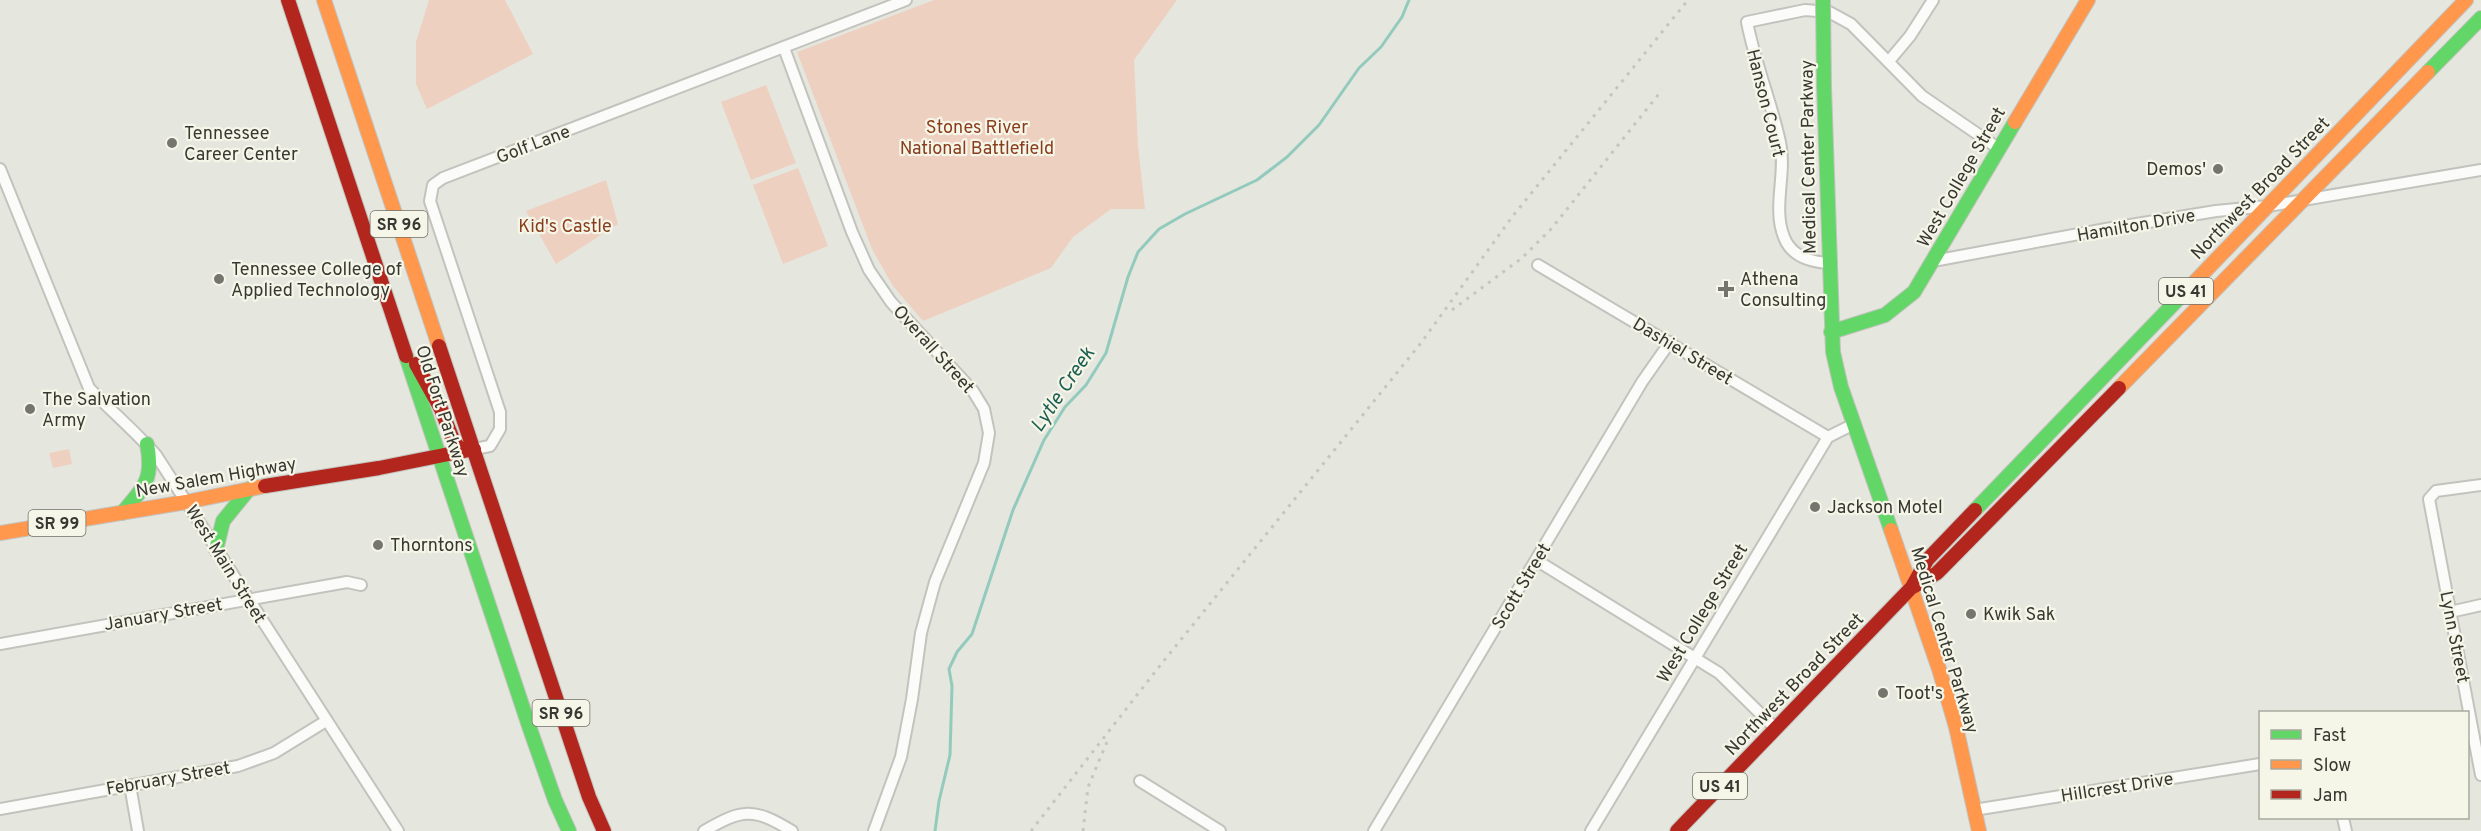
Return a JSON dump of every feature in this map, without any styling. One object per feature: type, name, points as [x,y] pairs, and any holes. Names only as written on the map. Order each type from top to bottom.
[{"type":"main road","name":"Old Fort Parkway","points":[[288,0],[530,729],[555,800],[569,831]]},
{"type":"main road","name":"Old Fort Parkway","points":[[324,0],[468,450],[589,797],[604,831]]},
{"type":"main road","name":"Medical Center Parkway","points":[[1823,0],[1828,262],[1833,352],[1841,387],[1912,587],[1956,727],[1979,831]]},
{"type":"main road","name":"West College Street","points":[[1831,332],[1882,318],[1898,308],[1914,292],[2088,0]]},
{"type":"main road","points":[[2464,2],[2480,19]]},
{"type":"main road","name":"Northwest Broad Street","points":[[1677,831],[1912,587],[1927,560],[2464,2]]},
{"type":"main road","name":"Northwest Broad Street","points":[[1912,587],[1937,573],[2480,19]]},
{"type":"main road","points":[[2418,50],[2434,66]]},
{"type":"main road","points":[[2163,314],[2177,329]]},
{"type":"main road","points":[[397,329],[441,410],[454,442],[468,450]]},
{"type":"main road","points":[[2108,372],[2122,385]]},
{"type":"main road","points":[[122,513],[151,476],[152,462],[147,444]]},
{"type":"main road","name":"SR 99","points":[[439,457],[468,450]]},
{"type":"main road","name":"New Salem Highway","points":[[0,533],[439,457]]},
{"type":"main road","points":[[216,550],[223,521],[249,489]]},
{"type":"street","name":"Golf Lane","points":[[468,450],[490,446],[501,429],[500,412],[430,201],[433,185],[443,178],[906,0]]},
{"type":"street","points":[[1934,0],[1889,62],[1922,96],[1998,148]]},
{"type":"street","name":"Hanson Court","points":[[1828,262],[1816,262],[1794,254],[1784,239],[1780,222],[1782,159],[1780,142],[1751,45],[1747,22],[1805,10],[1829,12],[1851,24],[1889,62]]},
{"type":"street","name":"Overall Street","points":[[784,48],[852,232],[869,270],[891,302],[973,391],[984,409],[989,434],[984,463],[935,582],[921,633],[901,758],[874,831]]},
{"type":"street","name":"West Main Street","points":[[0,169],[89,388],[115,416],[147,444],[398,831]]},
{"type":"street","name":"Hamilton Drive","points":[[1934,261],[2113,228],[2216,211],[2268,206],[2481,170]]},
{"type":"street","name":"Dashiel Street","points":[[1538,265],[1828,437]]},
{"type":"street","name":"Scott Street","points":[[1374,831],[1642,382],[1670,342]]},
{"type":"street","points":[[1828,437],[1854,424]]},
{"type":"street","name":"West College Street","points":[[1591,831],[1828,437]]},
{"type":"street","name":"Lynn Street","points":[[2469,711],[2429,499],[2436,491],[2481,485]]},
{"type":"street","points":[[1536,560],[1719,673],[1776,729]]},
{"type":"street","name":"January Street","points":[[0,644],[346,582],[361,585]]},
{"type":"street","points":[[2450,612],[2481,605]]},
{"type":"street","name":"Lynn Street","points":[[2469,712],[2481,775]]},
{"type":"street","name":"February Street","points":[[0,809],[238,766],[274,753],[326,721]]},
{"type":"street","name":"Hillcrest Drive","points":[[1974,810],[2259,764]]},
{"type":"street","points":[[1140,781],[1220,831]]},
{"type":"street","points":[[130,785],[138,831]]},
{"type":"street","points":[[704,831],[725,819],[744,813],[762,815],[792,831]]},
{"type":"green space","points":[[429,0],[505,0],[533,54],[427,109],[416,84],[416,42]]},
{"type":"green space","name":"Stones River National Battlefield","points":[[934,0],[1177,0],[1134,60],[1138,146],[1145,209],[1111,209],[1073,237],[1051,268],[923,321],[893,286],[872,249],[797,52]]},
{"type":"green space","points":[[766,85],[796,163],[751,180],[721,102]]},
{"type":"green space","points":[[798,168],[828,246],[783,264],[753,185]]},
{"type":"green space","name":"Kid's Castle","points":[[606,180],[618,224],[556,264],[526,211]]},
{"type":"green space","points":[[69,449],[72,464],[53,468],[49,453]]},
{"type":"waterway","name":"Lytle Creek","points":[[935,831],[939,801],[950,755],[952,686],[949,669],[957,652],[972,634],[1013,510],[1044,440],[1065,407],[1086,385],[1106,353],[1128,277],[1138,252],[1159,229],[1257,180],[1287,157],[1319,125],[1359,68],[1381,47],[1402,17],[1409,0]]},
{"type":"railway","points":[[1031,831],[1162,663],[1421,343],[1512,217],[1688,0]]},
{"type":"railway","points":[[1452,310],[1522,258],[1552,228],[1662,90]]},
{"type":"railway","points":[[1083,831],[1088,787],[1107,742]]},
{"type":"traffic: fast","points":[[1823,0],[1824,86]]},
{"type":"traffic: fast","points":[[2428,72],[2481,18]]},
{"type":"traffic: fast","points":[[1824,86],[1833,352],[1841,387],[1891,530]]},
{"type":"traffic: fast","points":[[1831,332],[1885,315],[1914,292],[2015,122]]},
{"type":"traffic: fast","points":[[1975,510],[2185,292]]},
{"type":"traffic: fast","points":[[406,356],[530,729],[555,800],[569,831]]},
{"type":"traffic: fast","points":[[122,513],[136,497],[148,475],[147,444]]},
{"type":"traffic: fast","points":[[216,550],[223,521],[249,489]]},
{"type":"traffic: slow","points":[[324,0],[439,346]]},
{"type":"traffic: slow","points":[[2015,122],[2088,0]]},
{"type":"traffic: slow","points":[[2185,292],[2466,0]]},
{"type":"traffic: slow","points":[[2119,388],[2428,72]]},
{"type":"traffic: slow","points":[[0,533],[186,502],[265,486]]},
{"type":"traffic: slow","points":[[1891,530],[1939,669],[1956,727],[1979,831]]},
{"type":"traffic: jam","points":[[288,0],[406,356]]},
{"type":"traffic: jam","points":[[439,346],[589,797],[604,831]]},
{"type":"traffic: jam","points":[[416,364],[441,409],[454,442],[462,451]]},
{"type":"traffic: jam","points":[[1913,587],[1937,573],[2119,388]]},
{"type":"traffic: jam","points":[[265,486],[379,468],[474,449]]},
{"type":"traffic: jam","points":[[1677,831],[1912,587],[1927,560],[1975,510]]},
{"type":"place","name":"Tennessee Career Center","points":[[172,143]]},
{"type":"place","name":"Demos'","points":[[2218,169]]},
{"type":"place","name":"Tennessee College of Applied Technology","points":[[219,279]]},
{"type":"place","name":"Athena Consulting","points":[[1726,289]]},
{"type":"place","name":"The Salvation Army","points":[[30,409]]},
{"type":"place","name":"Jackson Motel","points":[[1815,507]]},
{"type":"place","name":"Thorntons","points":[[378,545]]},
{"type":"place","name":"Kwik Sak","points":[[1971,614]]},
{"type":"place","name":"Toot's","points":[[1883,693]]}]
